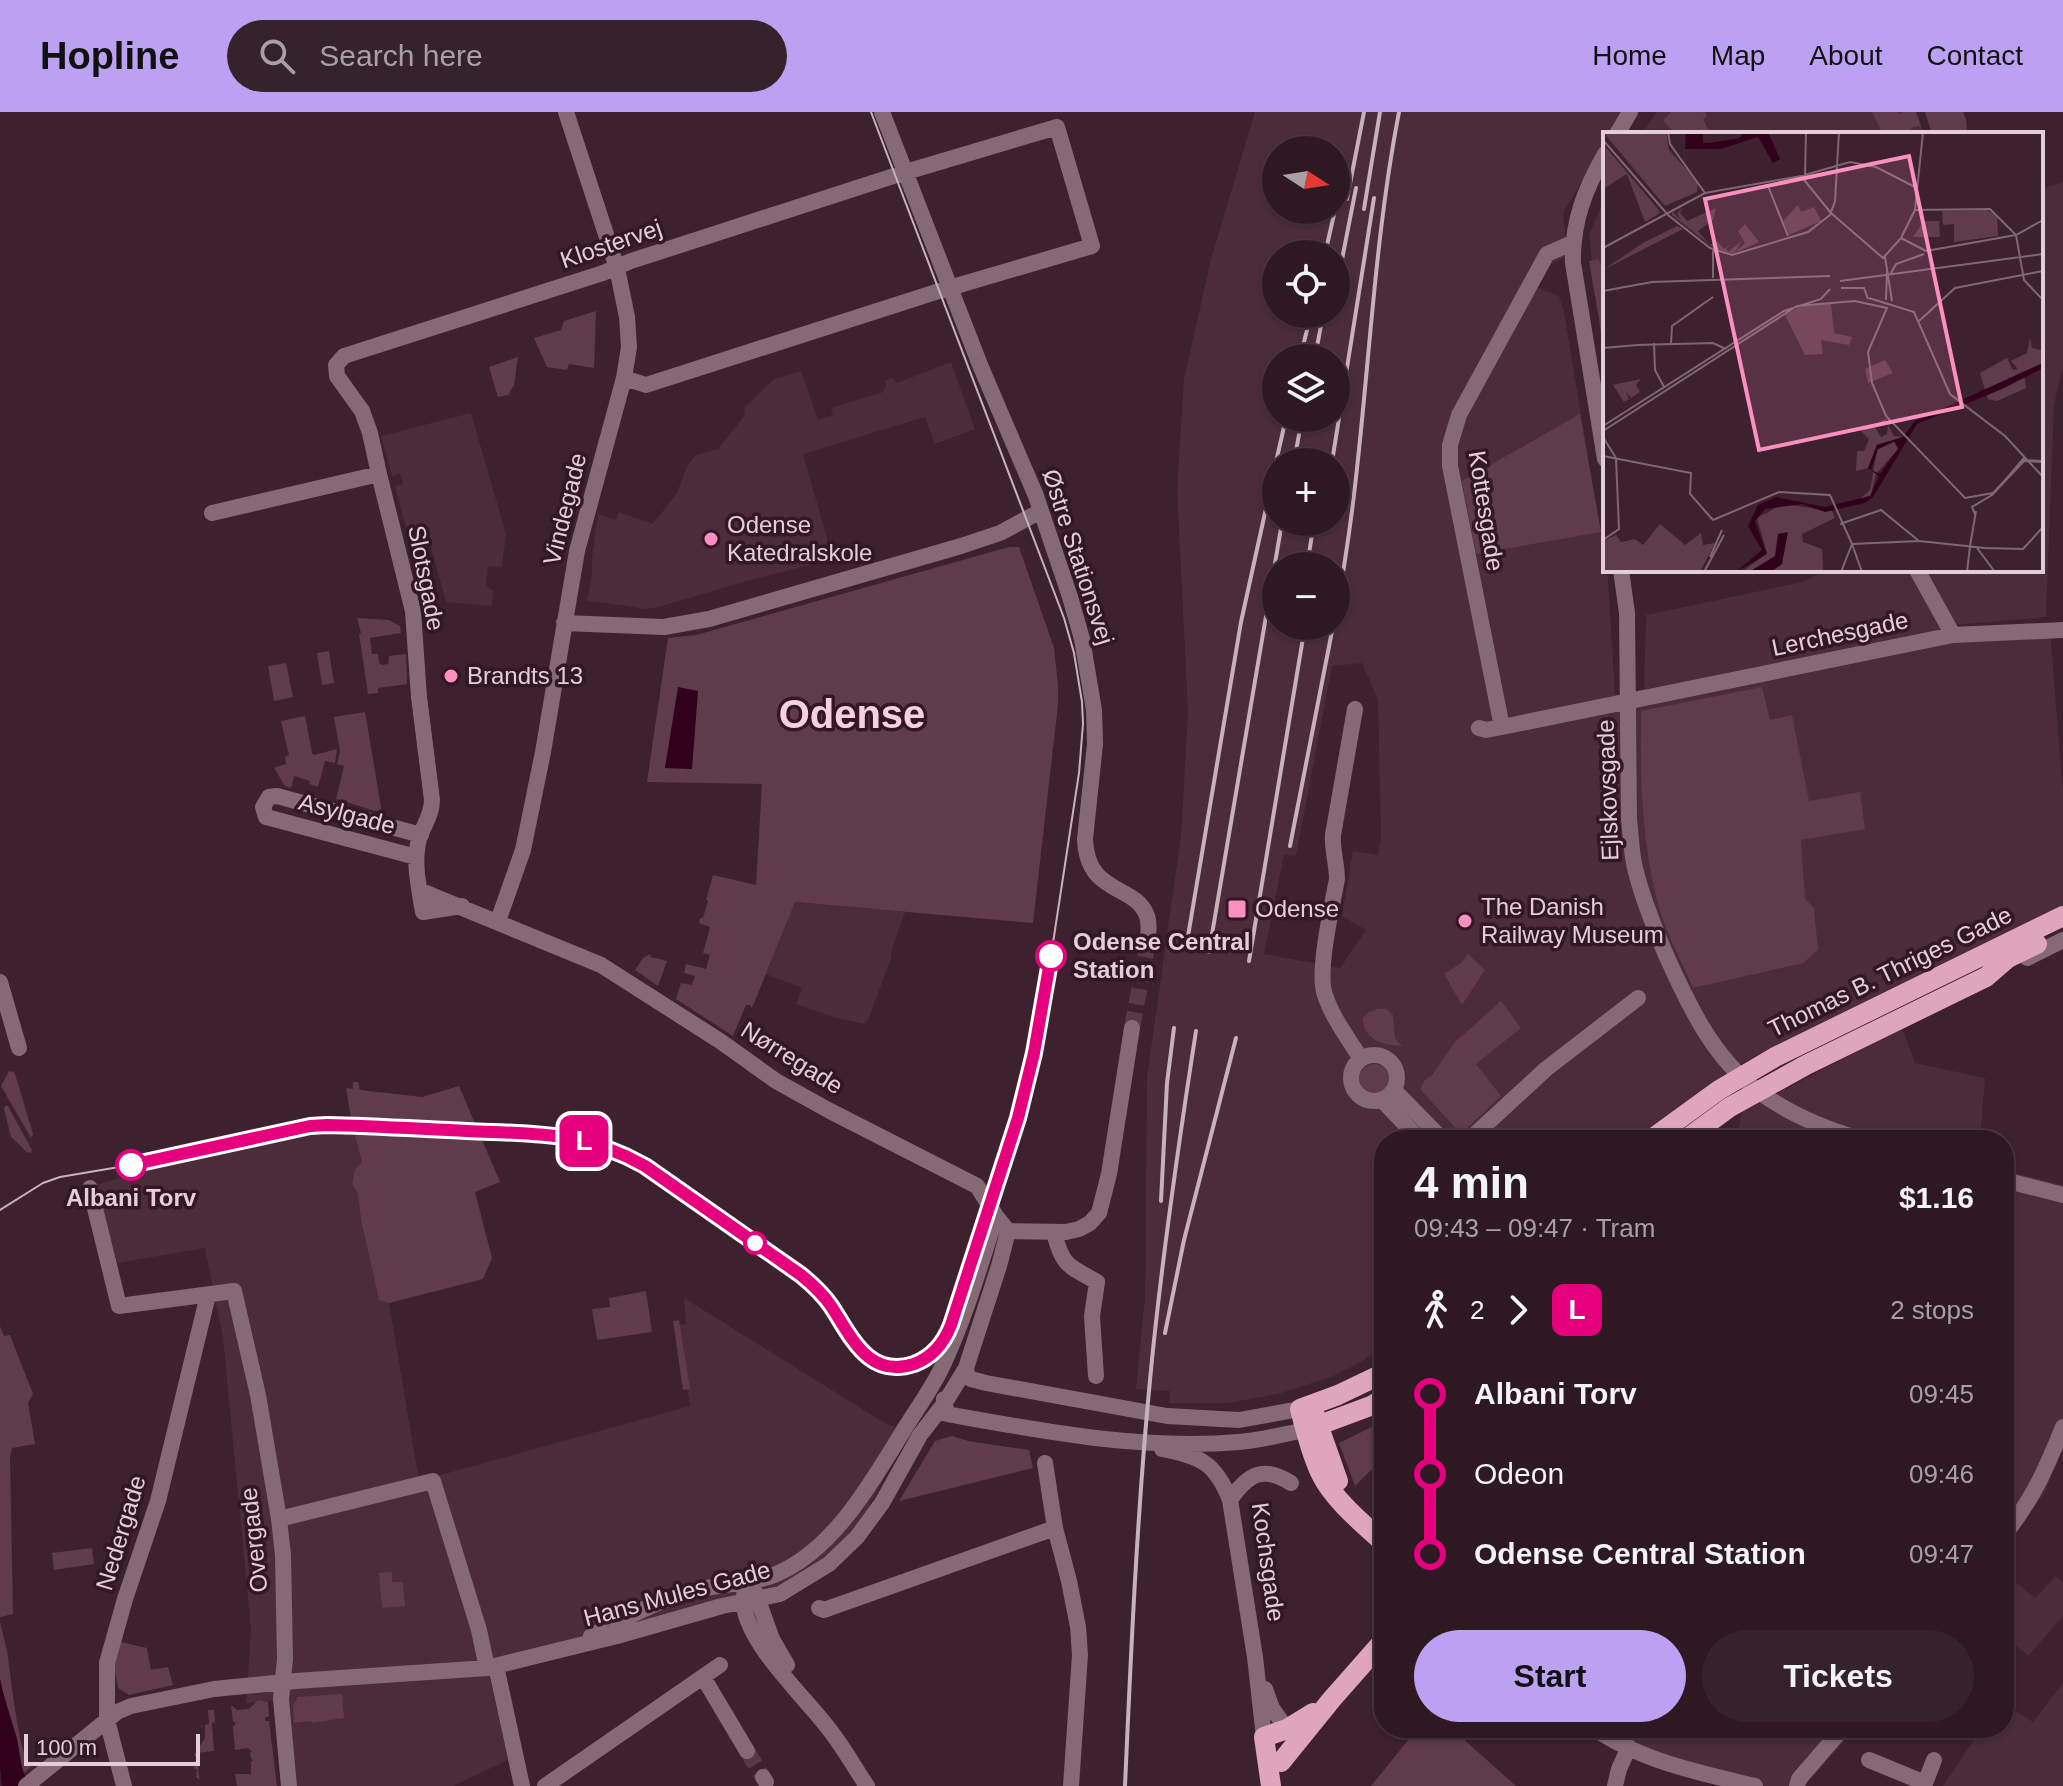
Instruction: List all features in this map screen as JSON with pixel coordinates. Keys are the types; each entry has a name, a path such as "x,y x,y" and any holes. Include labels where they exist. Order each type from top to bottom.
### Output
{"main road":[{"name":"Thomas B. Thriges Gade","path":"1663,1130 1740,1076 2063,916"},
{"path":"1986,977 2008,958 2063,931"},
{"name":"Thomas B. Thriges Gade","path":"1699,1130 1730,1107 1806,1065 1986,977"},
{"path":"1374,1378 1306,1407 1312,1428 1339,1483 1345,1506 1374,1534"},
{"path":"1312,1428 1374,1404"},
{"path":"1274,1761 1292,1736 1332,1699 1374,1651"},
{"path":"1264,1737 1292,1736"},
{"name":"Kochsgade","path":"1264,1737 1280,1786"},
{"name":"Kochsgade","path":"1271,1786 1274,1761"}],"street":[{"name":"Vindegade","path":"498,921 523,850 577,551 624,378 629,347 627,317 617,268 566,112"},
{"name":"Østre Stationsvej","path":"882,112 980,365 1041,511 1082,639 1092,695 1095,744 1086,854 1104,881 1145,911 1148,942"},
{"path":"1618,132 1630,112"},
{"path":"624,378 646,385 1092,246 1057,127 906,172"},
{"path":"1603,157 1579,211 1572,243 1603,447"},
{"name":"Klostervej","path":"336,365 344,356 906,172"},
{"name":"Kottesgade","path":"1502,727 1450,466 1450,445 1459,415 1547,254 1572,243"},
{"name":"Slotsgade","path":"336,365 337,376 362,411 370,433 413,611 419,697 432,800 416,857"},
{"path":"212,513 379,474"},
{"path":"564,623 664,627 709,619 961,546 1000,533 1041,511"},
{"name":"Ejlskovsgade","path":"1621,572 1627,613 1629,819 1635,867 1649,913 1686,998 1727,1063 1740,1076"},
{"path":"1918,572 1953,635"},
{"name":"Lerchesgade","path":"1629,702 1953,635 2063,630"},
{"path":"1479,728 1486,730 1629,702"},
{"path":"1355,709 1333,835 1337,879 1323,987 1331,1010 1361,1059"},
{"name":"Asylgade","path":"421,835 277,796 269,797 263,807 270,818 416,857 423,912 462,906 555,945"},
{"name":"Thomas B. Thriges Gade","path":"1986,977 2063,940"},
{"name":"Nørregade","path":"555,945 624,979 776,1081 977,1186 1008,1231"},
{"path":"0,982 19,1048"},
{"path":"1480,1130 1553,1063 1638,998"},
{"path":"947,1395 966,1368 1008,1231 1054,1233 1079,1229 1099,1213 1109,1174 1132,1028"},
{"path":"1381,1056 1392,1064 1397,1076 1388,1095 1374,1102 1364,1099 1353,1089 1352,1070 1361,1059 1381,1056"},
{"path":"1740,1076 1758,1091 1812,1123 1833,1130"},
{"path":"1388,1095 1413,1130"},
{"path":"1388,1095 1431,1130"},
{"path":"2014,1183 2063,1195"},
{"path":"90,1188 119,1306 208,1295"},
{"path":"867,1786 826,1724 762,1647 750,1627 751,1594 804,1570 849,1529 883,1464 942,1368 972,1291 996,1216"},
{"path":"1054,1233 1059,1254 1068,1265 1097,1282 1092,1316 1096,1376"},
{"name":"Overgade","path":"208,1295 234,1291 258,1395 279,1519 285,1585 282,1720 289,1786"},
{"path":"972,1291 972,1314 947,1375 947,1414 1044,1432 1166,1449 1201,1460 1222,1481 1230,1500"},
{"name":"Nedergade","path":"124,1786 107,1720 107,1663 158,1501 208,1295"},
{"path":"966,1368 971,1379 1167,1416 1239,1420 1306,1407"},
{"path":"923,1402 961,1387 1017,1397 1047,1395"},
{"name":"Hans Mules Gade","path":"572,1646 631,1615 695,1591 780,1594 829,1564 857,1537 882,1503 920,1435 947,1395"},
{"path":"1133,1443 1241,1442 1312,1428"},
{"path":"2014,1521 2044,1475 2062,1432"},
{"path":"1045,1463 1055,1528 1078,1627 1080,1655 1071,1786"},
{"name":"Kochsgade","path":"1264,1737 1255,1657 1230,1500 1251,1477 1276,1474 1291,1483"},
{"path":"279,1519 433,1481 492,1667 522,1786"},
{"path":"819,1608 824,1610 1055,1528"},
{"name":"Hans Mules Gade","path":"28,1784 117,1712 131,1706 214,1689 492,1667 617,1636 722,1606 751,1594"},
{"name":"Kochsgade","path":"1255,1657 1272,1708 1292,1736"},
{"path":"545,1786 720,1665"},
{"path":"703,1677 747,1751"},
{"path":"1612,1738 1661,1760 1755,1786"},
{"path":"1797,1786 1799,1779 1834,1738"},
{"path":"1615,1786 1629,1747"},
{"path":"1869,1760 1925,1785 1934,1760"}],"shaded area":[{"path":"1255,112 1623,112 1611,132 1603,132 1603,145 1563,213 1567,257 1549,265 1537,287 1559,296 1564,312 1603,550 1603,572 1607,572 1608,580 1615,695 1644,689 1646,615 1803,582 1822,572 2043,572 2043,188 2063,182 2063,366 2054,405 2046,617 1942,626 2043,627 2051,641 2063,795 2063,906 1746,1061 1645,1130 1374,1130 1374,1353 1331,1377 1278,1394 1228,1403 1169,1403 1170,1391 1136,1389 1145,1297 1147,1077 1181,836 1188,712 1177,488 1184,379 1211,259","holes":["1362,663 1378,700 1381,837 1378,855 1353,851 1342,916 1366,930 1340,968 1264,954 1284,855 1296,856 1332,666"]},
{"path":"1657,112 1916,112 1923,132 1642,132"},
{"path":"1671,112 1705,112 1707,116 1703,119 1710,132 1674,132 1663,121"},
{"path":"1872,112 1916,112 1921,126 1913,127 1909,132 1882,132"},
{"path":"1925,112 1963,112 1967,132 1931,132"},
{"path":"1603,203 1603,352 1589,235"},
{"path":"1598,259 1603,268 1603,342 1589,261"},
{"path":"596,311 594,368 569,364 567,370 547,367 534,338 561,330 564,321"},
{"path":"518,357 514,385 508,395 498,397 489,367"},
{"name":"Odense Katedralskole","path":"951,362 975,429 935,444 925,417 803,454 833,559 655,608 587,601 598,514 616,520 619,512 653,524 677,493 687,466 696,455 718,449 745,415 744,408 773,380 801,371 818,420 833,415 831,408 883,392 884,381 893,378 897,383"},
{"path":"471,413 506,534 502,567 488,566 486,586 493,590 492,606 446,602 430,544 410,542 395,486 403,484 400,474 392,476 381,436"},
{"path":"1580,414 1601,532 1476,554 1462,481"},
{"path":"1009,547 1019,547 1054,648 1058,685 1033,923 795,902 752,1008 746,1005 733,1036 676,999 681,983 692,985 695,976 684,973 686,964 706,969 710,955 703,953 710,927 699,923 708,901 713,875 756,885 762,784 647,782 668,638 696,635"},
{"path":"357,618 389,620 400,626 401,633 370,638 372,654 378,654 382,665 388,664 389,656 406,654 407,684 378,688 378,693 368,694"},
{"path":"329,651 334,683 322,685 317,653"},
{"path":"286,663 293,697 274,701 268,666"},
{"path":"678,687 698,691 692,769 665,768"},
{"path":"1762,687 1770,720 1792,715 1809,801 1860,792 1865,829 1801,840 1805,899 1814,908 1818,950 1803,963 1693,988 1664,923 1649,864 1642,788 1641,711"},
{"path":"365,712 382,813 336,799 344,766 337,764 340,751 334,717"},
{"path":"305,716 312,753 337,749 335,763 325,761 318,787 294,776 291,788 285,786 274,768 286,764 285,757 289,755 281,721"},
{"path":"794,902 905,912 891,959 865,1024 796,1004 802,988 766,974"},
{"path":"650,954 667,961 658,986 635,970"},
{"path":"1468,954 1485,970 1462,1005 1444,974 1461,963"},
{"path":"1501,1001 1521,1028 1476,1064 1501,1096 1465,1130 1457,1130 1420,1089 1455,1042"},
{"path":"1378,1009 1386,1009 1393,1015 1395,1038 1402,1046 1381,1043 1366,1032 1363,1018"},
{"path":"1902,1028 1915,1063 1985,1078 1981,1130 1738,1130 1742,1112"},
{"path":"1374,1064 1380,1065 1388,1073 1388,1085 1380,1093 1374,1094 1368,1093 1360,1085 1359,1079 1360,1073 1368,1065"},
{"path":"9,1071 14,1072 16,1077 33,1134 31,1138 1,1086"},
{"path":"353,1082 358,1082 360,1090 422,1097 459,1086 500,1182 475,1192 492,1258 483,1279 389,1303 379,1300 358,1194 352,1184 355,1169 362,1162 346,1088 353,1089"},
{"path":"5,1106 8,1106 31,1153 11,1137"},
{"path":"353,1129 362,1162 355,1169 352,1184 358,1194 379,1299 389,1303 419,1481 690,1406 677,1325 686,1324 684,1298 883,1422 908,1433 864,1516 835,1550 805,1573 769,1591 490,1678 508,1760 453,1786 297,1786 289,1700 246,1703 251,1630 223,1338 205,1248 117,1263 96,1185 201,1154 293,1134"},
{"path":"2014,1173 2063,1185 2063,1442 2045,1492 2014,1534"},
{"path":"646,1291 652,1332 597,1340 592,1309 610,1307 609,1298"},
{"path":"679,1320 690,1389 683,1390 673,1321"},
{"path":"0,1326 4,1336 10,1335 33,1394 28,1403 35,1444 12,1448 10,1457 13,1614 0,1617"},
{"path":"1374,1426 1374,1467 1355,1486 1339,1443"},
{"path":"952,1436 1029,1450 1033,1468 899,1501 935,1441"},
{"path":"92,1548 94,1564 54,1570 52,1553"},
{"path":"392,1572 392,1582 403,1582 405,1606 382,1608 379,1573"},
{"path":"2056,1576 2063,1583 2063,1616 2028,1656 2014,1644 2014,1581 2035,1598"},
{"path":"0,1621 22,1746 31,1767 23,1774 17,1738 0,1679"},
{"path":"121,1642 147,1648 151,1670 168,1667 173,1685 129,1695 118,1688 113,1660"},
{"path":"0,1679 22,1768 31,1786 2,1786"},
{"path":"2063,1683 2063,1786 1943,1786 1975,1738 2014,1738 2014,1710 2033,1722"},
{"path":"342,1694 344,1718 294,1723 293,1705 298,1697"},
{"path":"258,1700 268,1702 269,1716 265,1721 269,1721 277,1786 237,1786 235,1774 251,1775 253,1760 252,1751 248,1748 235,1750 233,1727 236,1723 231,1705 237,1710 249,1709"},
{"path":"208,1710 214,1710 214,1751 197,1753 198,1763 195,1765 198,1765 200,1777 196,1777 194,1755 205,1738 205,1725 209,1724"},
{"path":"1410,1738 1462,1738 1516,1786 1371,1786"},
{"path":"1612,1738 1846,1738 1805,1786 1744,1786 1622,1753"}],"tunnel":[{"path":"1132,1028 1148,942"},
{"path":"747,1751 763,1777"}],"tram line":[{"path":"0,1210 43,1183 60,1177 131,1165 310,1126 550,1135 587,1141 645,1166 814,1286 830,1303 859,1349 868,1357 890,1366 909,1365 932,1354 941,1345 951,1325 1018,1118 1034,1053 1079,773 1082,702 1074,653 1064,618 871,112"},
{"name":"L","path":"131,1165 310,1126 327,1125 550,1135 587,1141 645,1166 801,1275 830,1303 851,1340 868,1357 890,1366 909,1365 932,1354 947,1337 1018,1118 1034,1053 1051,956"}],"railway":[{"path":"1350,184 1364,112"},
{"path":"1364,209 1380,112"},
{"path":"1347,552 1380,237 1399,112"},
{"path":"1346,240 1356,188"},
{"path":"1334,448 1374,198"},
{"path":"1328,240 1332,224"},
{"path":"1304,344 1308,328"},
{"path":"1318,344 1320,328"},
{"path":"1279,448 1283,432"},
{"path":"1297,448 1299,432"},
{"path":"1186,948 1241,622 1262,527"},
{"path":"1209,952 1280,536"},
{"path":"1309,552 1312,536"},
{"path":"1249,961 1303,640"},
{"path":"1290,846 1330,640"},
{"path":"1161,1201 1167,1083 1174,1028"},
{"path":"1125,1786 1138,1532 1150,1380 1170,1205 1196,1031"},
{"path":"1165,1333 1184,1240 1236,1038"}],"place":[{"name":"Odense Katedralskole","path":"711,539"},
{"name":"Brandts 13","path":"451,676"},
{"name":"Odense","path":"1237,909"},
{"name":"The Danish Railway Museum","path":"1465,921"},
{"name":"Odense Central Station","path":"1051,956"},
{"name":"Albani Torv","path":"131,1165"}],"district":[{"name":"Odense","path":"852,714"}]}
